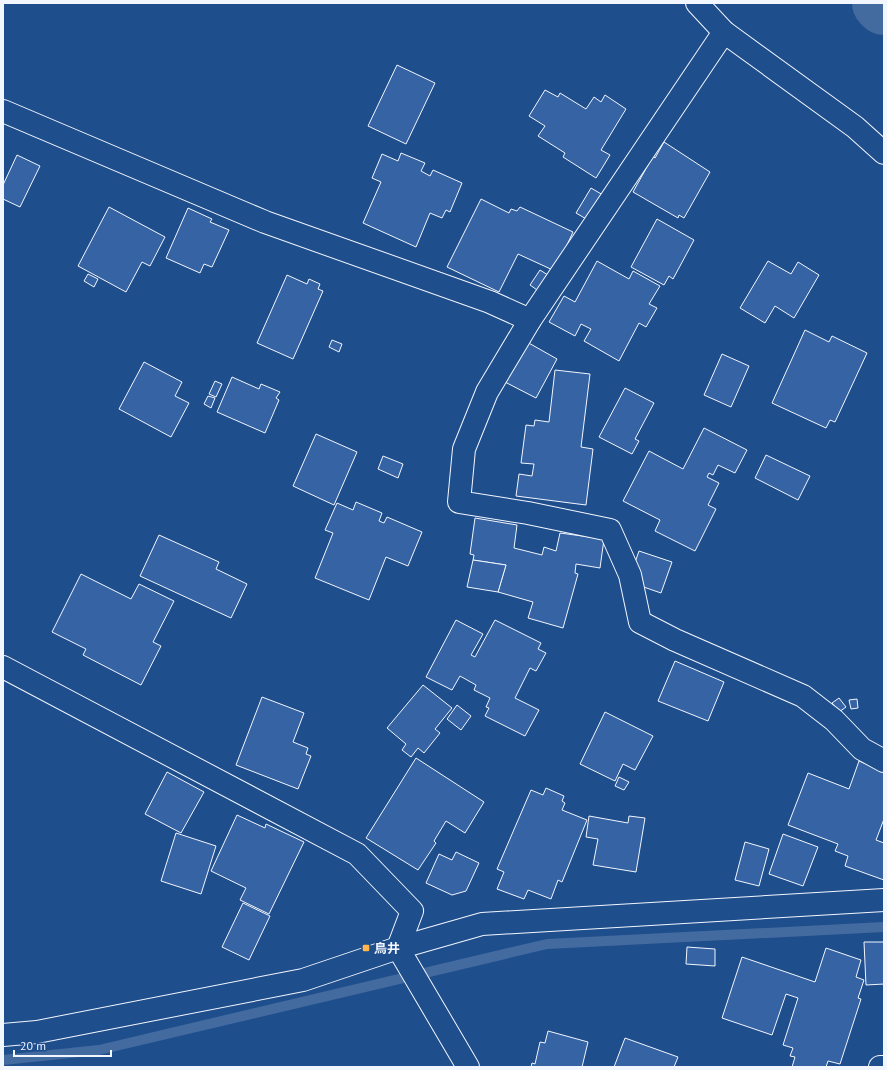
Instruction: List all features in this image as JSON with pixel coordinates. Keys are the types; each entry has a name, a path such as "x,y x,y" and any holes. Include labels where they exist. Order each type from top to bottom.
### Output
{"street":[{"path":"697,3 724,32 855,127 884,153"},
{"path":"724,32 530,320 487,392 464,449 459,502 528,512 610,530 630,575 640,622 675,640 803,696 834,720 862,750 884,761"},
{"path":"3,111 265,222 490,302 530,320"},
{"path":"3,667 357,854 412,911 398,948"},
{"path":"3,1035 37,1032 303,980 398,948 482,924 884,900"},
{"path":"398,948 468,1067"},
{"path":"880,1067 884,1066"}],"building":[{"path":"397,65 435,83 406,144 368,126"},
{"path":"545,90 558,97 560,93 586,109 594,97 601,102 605,95 626,109 601,150 610,155 596,178 563,157 565,153 538,136 545,126 529,116"},
{"path":"664,142 710,172 684,218 679,215 678,218 633,192 653,156 655,158"},
{"path":"401,153 425,163 421,171 430,176 433,170 462,183 450,212 446,210 442,218 430,213 416,247 363,223 381,182 372,178 382,154 398,161"},
{"path":"17,155 40,166 20,207 3,199 3,185"},
{"path":"591,188 603,195 588,220 576,213"},
{"path":"481,199 509,213 511,209 517,211 520,207 573,232 555,271 518,254 499,292 447,267"},
{"path":"109,207 165,237 150,266 142,262 126,292 78,266"},
{"path":"188,208 212,219 210,222 229,230 212,267 204,264 200,273 166,258"},
{"path":"657,219 694,240 673,279 669,276 664,285 631,267"},
{"path":"597,261 629,279 633,271 660,286 649,304 657,308 646,327 639,323 619,361 584,341 591,329 581,324 575,336 549,322 564,296 575,302"},
{"path":"768,261 791,274 798,262 819,275 794,318 775,306 765,323 740,308"},
{"path":"540,270 551,277 540,292 530,285"},
{"path":"88,274 98,279 94,287 84,281"},
{"path":"287,275 307,284 309,279 320,284 318,289 323,291 293,359 257,343"},
{"path":"805,330 829,342 832,336 867,353 835,422 830,420 826,428 772,403"},
{"path":"332,340 342,344 339,352 329,347"},
{"path":"527,342 557,359 536,398 505,382"},
{"path":"722,354 749,366 731,407 704,395"},
{"path":"144,362 182,382 175,396 189,403 171,437 119,409"},
{"path":"555,370 590,374 581,447 593,449 586,505 516,496 519,474 532,476 534,464 521,463 526,425 534,426 535,420 549,422"},
{"path":"232,377 259,389 261,384 280,392 276,398 279,400 265,433 217,412"},
{"path":"215,381 222,384 216,397 209,394"},
{"path":"625,388 654,403 635,439 639,441 632,454 599,437"},
{"path":"208,396 215,398 211,408 204,404"},
{"path":"704,428 747,450 735,473 718,465 713,475 709,473 707,477 719,483 708,505 716,509 695,551 655,531 660,520 623,501 649,451 683,469"},
{"path":"316,434 357,452 334,505 293,486"},
{"path":"766,455 810,476 798,500 755,478"},
{"path":"383,456 403,464 398,478 378,469"},
{"path":"356,502 382,513 379,521 384,523 387,517 422,532 408,566 386,557 369,600 315,578 333,533 325,530 337,503 353,510"},
{"path":"475,518 517,525 514,548 542,555 544,547 556,551 560,533 604,539 600,568 576,564 575,573 578,574 563,628 528,618 533,602 498,592 506,565 473,560 474,555 470,554"},
{"path":"159,535 219,562 216,569 247,584 231,618 140,576"},
{"path":"639,551 672,562 661,593 635,584 631,574"},
{"path":"473,560 506,565 498,592 467,587"},
{"path":"81,574 131,599 139,584 174,601 153,642 161,646 141,685 83,655 86,649 52,632"},
{"path":"456,620 483,634 471,655 475,657 495,620 541,643 538,649 546,653 536,671 530,668 515,698 539,710 525,736 485,716 489,708 486,707 490,698 474,690 476,685 460,676 452,690 426,677"},
{"path":"675,661 724,682 708,721 658,701"},
{"path":"423,685 452,708 435,729 440,733 424,753 418,748 411,757 402,750 406,744 387,728"},
{"path":"262,697 304,713 293,742 308,748 306,754 311,756 298,789 236,765"},
{"path":"839,698 846,707 839,712 832,703"},
{"path":"857,699 858,708 851,709 849,700"},
{"path":"457,705 471,716 461,730 447,719"},
{"path":"605,712 653,736 635,770 623,764 615,781 580,764"},
{"path":"416,758 484,802 465,833 446,821 434,841 436,843 418,870 366,838"},
{"path":"859,761 884,771 884,819 876,840 884,843 884,880 845,866 848,856 835,851 838,844 788,825 808,773 849,789"},
{"path":"167,772 204,792 181,833 145,814"},
{"path":"619,777 629,782 624,790 615,786"},
{"path":"546,788 564,796 562,801 565,803 562,810 587,820 562,882 558,880 551,899 528,890 524,899 497,889 504,872 497,869 531,790 543,795"},
{"path":"237,815 265,828 266,824 304,842 269,914 240,900 246,888 211,871"},
{"path":"589,816 628,823 629,816 645,818 636,872 593,865 598,839 586,837"},
{"path":"176,833 216,846 201,894 161,881"},
{"path":"783,834 818,847 803,886 769,874"},
{"path":"745,842 769,849 759,886 735,880"},
{"path":"456,852 479,863 466,891 452,895 426,883 439,854 452,860"},
{"path":"243,903 270,916 249,960 222,947"},
{"path":"864,942 884,942 884,984 866,985"},
{"path":"687,947 715,949 715,966 686,964"},
{"path":"826,948 861,960 856,977 864,980 858,998 861,999 840,1064 828,1061 826,1067 792,1067 795,1057 790,1056 793,1048 783,1045 798,998 786,994 772,1035 722,1018 742,957 815,982"},
{"path":"548,1031 588,1042 582,1067 531,1067 532,1063 535,1064 540,1042 545,1043"},
{"path":"625,1038 678,1057 674,1067 614,1067"}],"waterway":[{"path":"881,3 884,6"},
{"path":"3,1060 99,1050 547,944 884,927"}],"place":[{"name":"鳥井","path":"366,948"}]}
